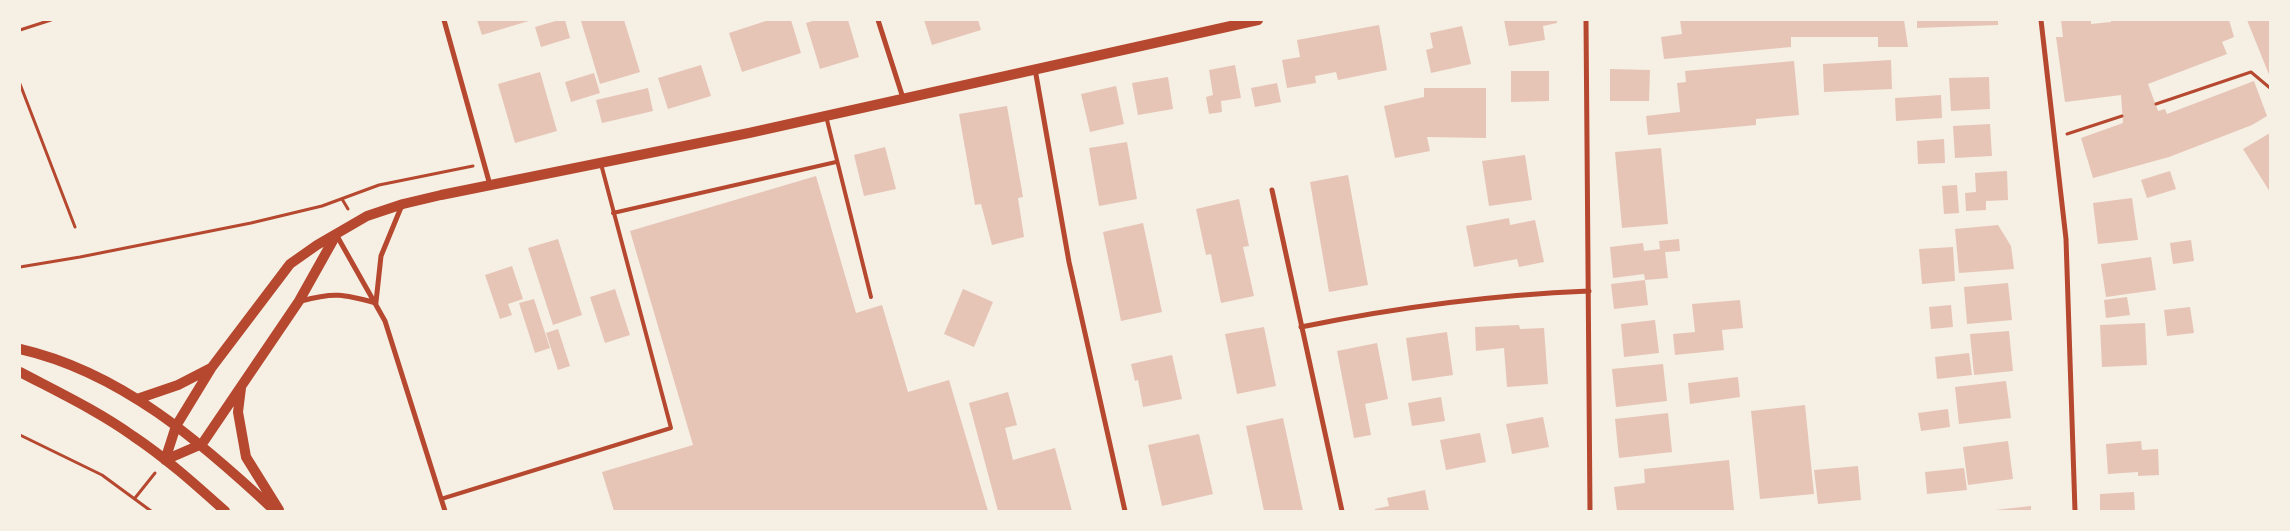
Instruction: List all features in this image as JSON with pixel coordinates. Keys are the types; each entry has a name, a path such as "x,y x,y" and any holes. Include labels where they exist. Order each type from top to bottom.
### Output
{"main road":[{"path":"165,460 176,426 212,367 290,264 316,246 367,216 403,204 826,116 1256,20"},
{"path":"165,460 202,444 299,302 336,235"},
{"path":"20,348 67,362 137,399 202,444 275,511"},
{"path":"137,399 178,385 212,367"},
{"path":"20,372 103,417 165,460 225,511"},
{"path":"241,386 238,412 246,457 280,511"}],"street":[{"path":"444,20 490,185"},
{"path":"878,20 903,98"},
{"path":"1586,20 1590,511"},
{"path":"2041,20 2066,239 2075,511"},
{"path":"1034,69 1068,262 1125,511"},
{"path":"1272,190 1342,511"},
{"path":"376,303 381,256 403,204"},
{"path":"336,235 376,303 394,348 444,511"},
{"path":"1301,327 1422,304 1513,295 1589,291"},
{"path":"299,302 321,296 344,294 376,303"}],"lane":[{"path":"826,116 871,297"},
{"path":"613,213 836,162"},
{"path":"441,499 671,428 601,164"}],"path":[{"path":"20,30 52,20"},
{"path":"2156,104 2251,72 2270,88"},
{"path":"20,84 75,227"},
{"path":"2054,138 2122,116"},
{"path":"20,267 251,223 322,206 379,184 484,164"},
{"path":"20,435 102,475 151,511"},
{"path":"135,498 165,460"}],"building":[{"path":"477,20 532,20 482,35"},
{"path":"565,20 570,38 541,47 535,27"},
{"path":"624,20 640,72 600,84 581,21"},
{"path":"769,20 791,20 801,53 742,72 729,33"},
{"path":"816,20 848,20 859,57 820,69 806,23"},
{"path":"924,20 978,20 981,30 932,45"},
{"path":"1504,20 1557,20 1557,23 1543,26 1545,40 1509,46"},
{"path":"1680,20 1904,20 1908,47 1878,47 1878,37 1791,37 1791,47 1664,59 1661,37 1682,34"},
{"path":"1917,20 1998,20 1998,25 1917,28"},
{"path":"2061,20 2091,20 2091,24 2111,22 2111,20 2229,20 2234,37 2222,42 2227,54 2148,84 2158,111 2165,109 2167,114 2254,81 2267,116 2252,125 2169,157 2093,178 2081,138 2123,123 2121,95 2065,102 2056,37 2063,37"},
{"path":"2247,20 2270,20 2270,77"},
{"path":"1379,25 1387,70 1338,80 1336,72 1315,76 1316,83 1287,88 1282,60 1300,57 1297,40"},
{"path":"1462,26 1471,64 1431,73 1426,50 1433,48 1430,33"},
{"path":"1891,60 1892,89 1824,92 1823,64"},
{"path":"1794,61 1799,115 1756,119 1756,125 1648,135 1646,116 1680,112 1677,83 1686,82 1685,71"},
{"path":"701,65 711,96 668,109 658,78"},
{"path":"1235,65 1241,98 1221,101 1222,112 1209,114 1206,97 1213,95 1209,70"},
{"path":"1610,69 1650,70 1649,101 1610,101"},
{"path":"1511,71 1549,71 1549,101 1511,102"},
{"path":"540,72 557,131 515,143 498,84"},
{"path":"594,73 600,93 571,102 565,82"},
{"path":"1168,77 1173,109 1138,115 1132,83"},
{"path":"1989,77 1990,109 1951,111 1949,78"},
{"path":"1277,83 1281,102 1255,107 1251,88"},
{"path":"1116,86 1124,124 1090,132 1081,94"},
{"path":"648,88 653,111 602,123 596,100"},
{"path":"1424,88 1486,88 1486,138 1427,137 1430,151 1395,158 1384,106 1424,97"},
{"path":"1941,95 1942,118 1896,121 1895,98"},
{"path":"1007,106 1023,197 1018,198 1024,237 992,245 981,204 975,205 959,114"},
{"path":"1990,124 1992,156 1955,158 1953,126"},
{"path":"2270,133 2270,192 2243,149"},
{"path":"1944,139 1945,163 1918,164 1917,141"},
{"path":"1127,142 1137,199 1099,206 1089,148"},
{"path":"885,147 896,189 864,196 854,155"},
{"path":"1661,148 1668,224 1622,228 1615,152"},
{"path":"1525,155 1532,200 1489,206 1482,161"},
{"path":"2007,171 2008,200 1986,201 1986,210 1966,211 1965,193 1976,192 1975,173"},
{"path":"2170,171 2176,189 2147,198 2141,180"},
{"path":"1348,175 1368,285 1329,292 1310,182"},
{"path":"816,176 856,313 882,305 908,392 949,380 988,511 614,511 602,472 693,445 630,231"},
{"path":"1957,185 1959,213 1944,214 1942,186"},
{"path":"2132,198 2138,240 2098,244 2093,203"},
{"path":"1239,199 1249,246 1243,247 1254,296 1221,303 1211,254 1206,255 1196,209"},
{"path":"1509,218 1510,225 1535,220 1544,262 1519,267 1517,259 1474,267 1466,226"},
{"path":"1143,223 1162,312 1121,321 1103,232"},
{"path":"1998,225 2011,246 2014,269 1959,273 1955,229"},
{"path":"558,239 582,315 553,325 528,248"},
{"path":"1679,239 1680,251 1665,252 1668,278 1645,280 1644,274 1613,278 1610,247 1643,243 1644,251 1660,249 1659,241"},
{"path":"2191,240 2194,261 2173,264 2170,243"},
{"path":"1953,247 1955,281 1922,284 1919,249"},
{"path":"2151,257 2156,290 2106,297 2101,264"},
{"path":"512,266 523,299 508,304 512,315 500,319 485,275"},
{"path":"1645,280 1648,305 1614,309 1611,284"},
{"path":"2008,283 2012,320 1967,324 1964,287"},
{"path":"615,289 630,335 605,343 590,297"},
{"path":"963,289 993,302 974,347 944,334"},
{"path":"2127,297 2130,315 2106,318 2104,300"},
{"path":"534,299 550,348 535,353 519,303"},
{"path":"1740,300 1743,328 1722,330 1724,350 1675,355 1673,334 1695,332 1692,304"},
{"path":"1951,305 1953,327 1931,329 1929,307"},
{"path":"2190,307 2194,333 2167,336 2164,310"},
{"path":"1655,320 1659,353 1624,357 1621,324"},
{"path":"2145,323 2147,365 2102,367 2100,325"},
{"path":"1519,325 1520,329 1544,328 1548,384 1507,387 1504,348 1476,351 1475,327"},
{"path":"1264,327 1276,386 1237,394 1225,334"},
{"path":"558,329 570,366 558,370 546,333"},
{"path":"2009,331 2013,371 1974,375 1970,334"},
{"path":"1447,332 1453,375 1412,381 1406,338"},
{"path":"1377,343 1388,399 1365,404 1371,435 1354,438 1337,351"},
{"path":"1969,353 1972,375 1937,379 1935,357"},
{"path":"1172,355 1182,399 1143,407 1138,380 1135,381 1131,364"},
{"path":"1663,364 1667,401 1616,407 1612,369"},
{"path":"1738,377 1740,397 1690,404 1688,383"},
{"path":"2006,381 2011,418 1959,424 1955,387"},
{"path":"1008,392 1017,425 1005,428 1013,460 1055,448 1072,511 998,511 969,403"},
{"path":"1441,397 1445,421 1412,426 1408,403"},
{"path":"1805,405 1814,494 1760,499 1751,411"},
{"path":"1948,409 1950,427 1921,431 1918,413"},
{"path":"1668,413 1672,452 1619,458 1615,419"},
{"path":"1543,417 1549,447 1512,454 1506,424"},
{"path":"1283,418 1303,511 1264,511 1246,426"},
{"path":"1480,433 1486,462 1446,470 1440,440"},
{"path":"1199,434 1213,494 1162,506 1148,445"},
{"path":"2008,441 2013,479 1968,485 1963,447"},
{"path":"2141,441 2142,450 2158,449 2159,475 2138,476 2138,472 2108,474 2106,444"},
{"path":"1729,460 1734,510 1617,511 1614,487 1645,483 1644,469"},
{"path":"1858,466 1861,500 1818,504 1814,470"},
{"path":"1964,468 1967,490 1927,494 1925,472"},
{"path":"1425,490 1429,511 1375,511 1375,509 1389,506 1387,498"},
{"path":"2134,492 2135,511 2100,511 2100,494"},
{"path":"2031,506 2031,511 1995,511 1995,510"}]}
